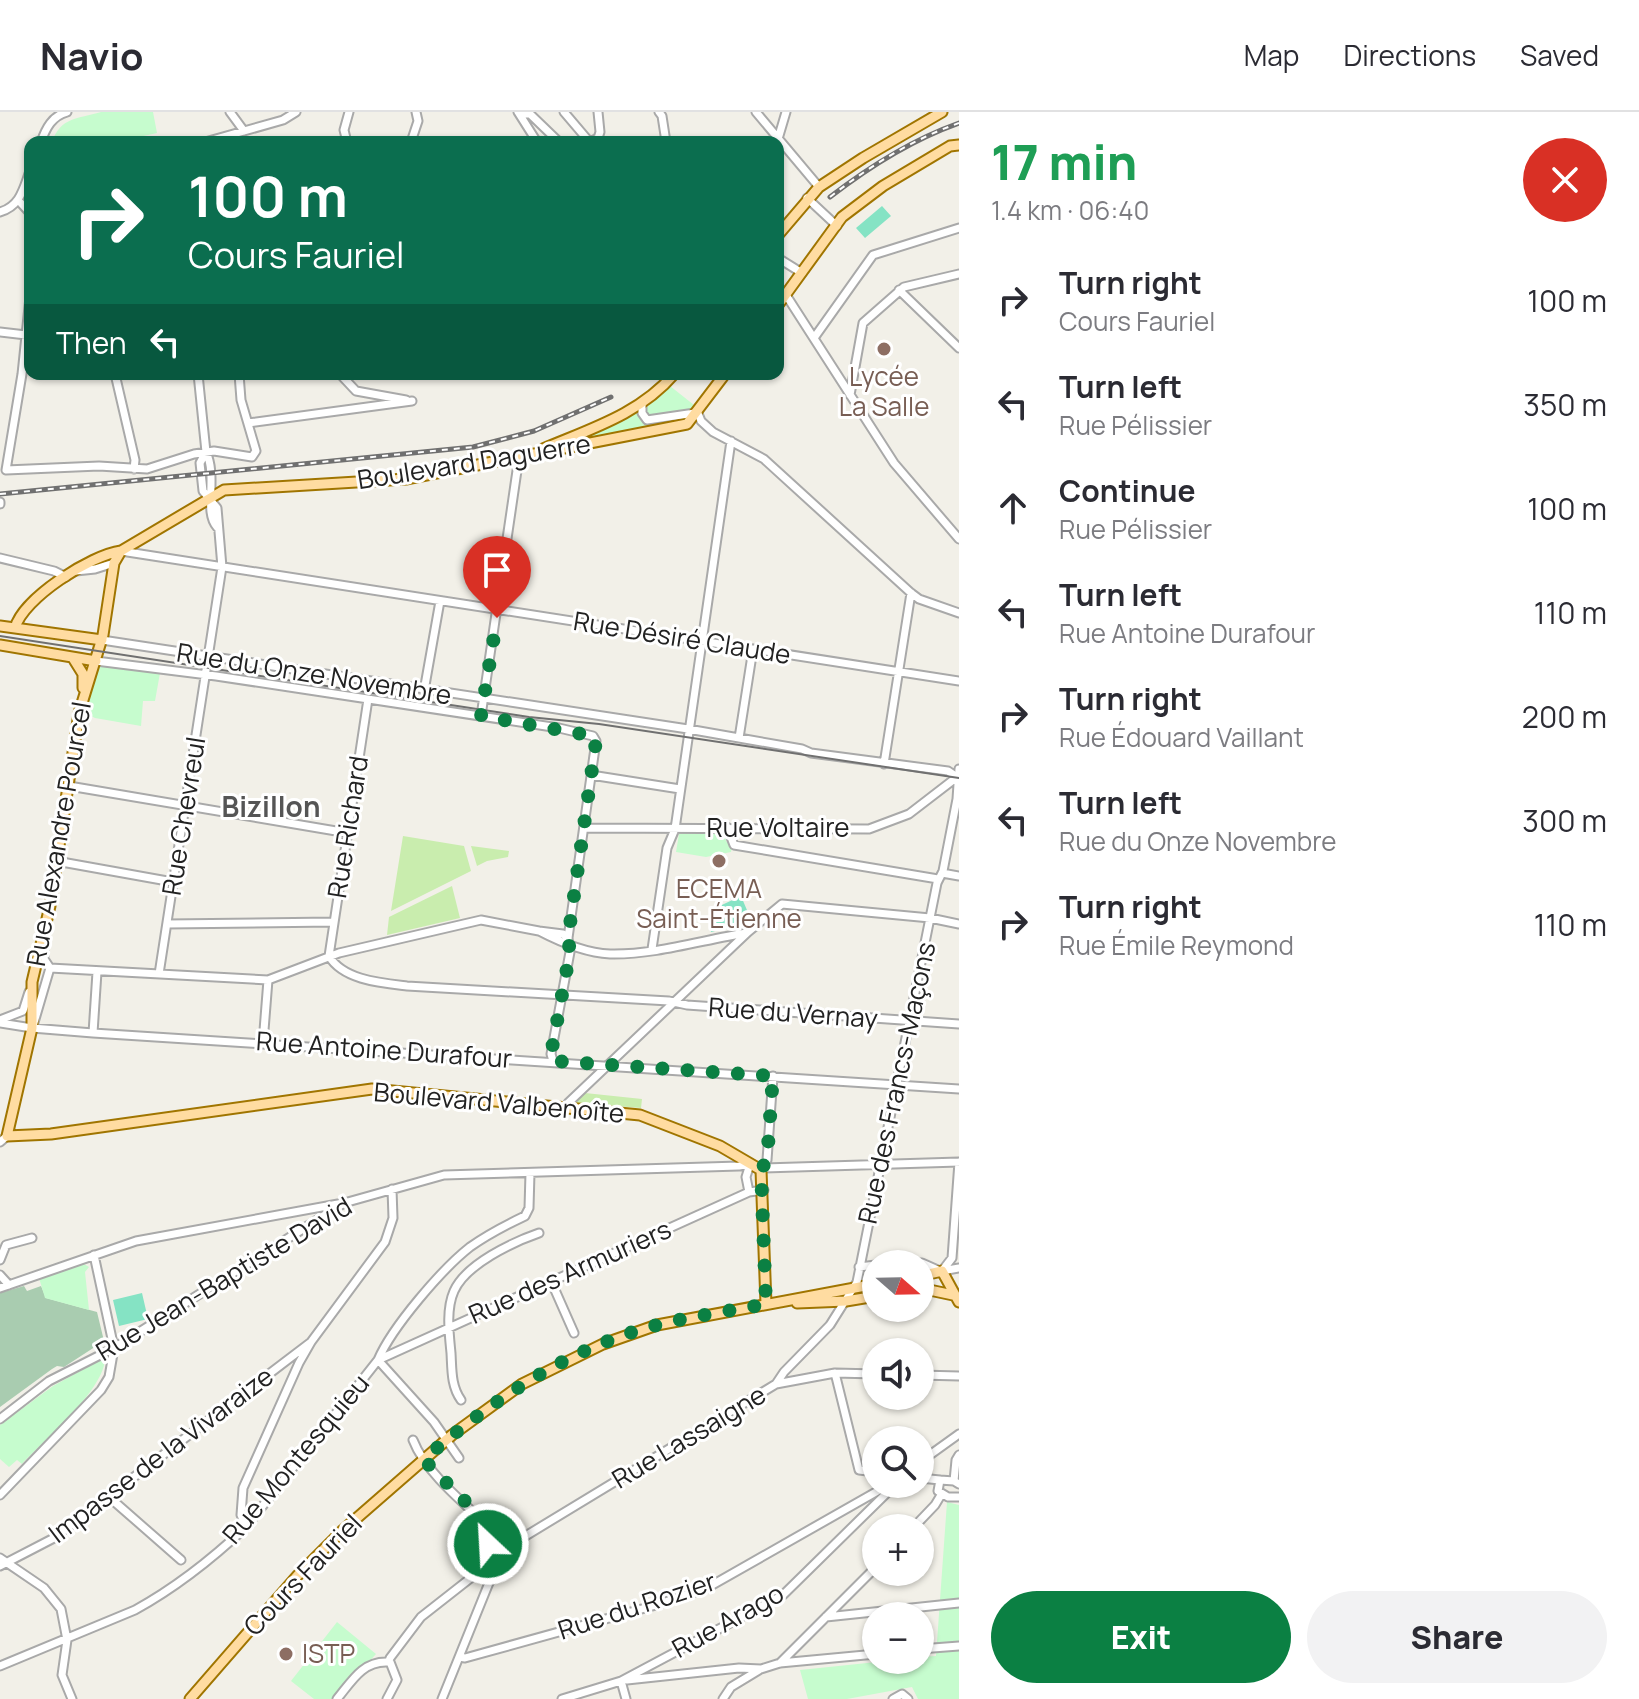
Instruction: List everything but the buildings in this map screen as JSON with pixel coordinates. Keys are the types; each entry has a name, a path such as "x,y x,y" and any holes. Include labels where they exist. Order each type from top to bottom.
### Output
{"main road":[{"path":"784,227 819,187 937,113"},
{"path":"784,298 842,217 883,186 950,146 959,145"},
{"path":"522,457 631,411 658,393 669,380"},
{"path":"687,424 720,380"},
{"name":"Boulevard Daguerre","path":"15,628 31,602 66,577 108,554 121,551 224,490 406,479 687,424"},
{"path":"556,443 572,448"},
{"name":"Boulevard Daguerre","path":"114,563 121,551"},
{"name":"Rue Alexandre Pourcel","path":"2,1138 32,1028 32,982 44,933 82,699 102,640 114,563"},
{"path":"0,626 102,640"},
{"path":"0,645 96,661"},
{"path":"72,657 83,674 82,699"},
{"name":"Boulevard Valbenoîte","path":"2,1138 51,1134 372,1089 640,1115 720,1146 762,1169"},
{"path":"762,1169 766,1304"},
{"path":"934,1273 942,1271 956,1298"},
{"name":"Cours Fauriel","path":"190,1699 316,1555 446,1440 522,1384 603,1344 657,1325 862,1287"},
{"path":"934,1292 956,1298"},
{"name":"Cours Fauriel","path":"766,1304 862,1298"}],"street":[{"path":"43,136 47,126 67,112"},
{"path":"230,112 244,131"},
{"path":"226,136 283,120 296,112"},
{"path":"346,136 349,112"},
{"path":"413,136 418,121 416,112"},
{"path":"519,112 533,136"},
{"path":"519,112 530,114 553,136"},
{"path":"564,112 584,136"},
{"path":"598,112 599,136"},
{"path":"665,136 660,114 673,112"},
{"path":"756,112 776,136"},
{"path":"779,136 786,112"},
{"path":"784,146 819,187"},
{"path":"0,212 12,208 19,201 24,187"},
{"path":"807,198 837,226"},
{"path":"19,201 24,206"},
{"path":"814,338 873,255 959,228"},
{"path":"784,262 802,273"},
{"path":"850,395 863,323 899,290 959,274"},
{"path":"899,290 959,348"},
{"path":"786,295 894,463 959,539"},
{"path":"0,332 24,335"},
{"path":"24,348 6,470 99,466 147,469 214,451 252,457 256,451 241,400 239,380"},
{"path":"116,380 135,460 134,469"},
{"path":"199,380 206,452"},
{"path":"248,423 412,401 356,391 346,380"},
{"path":"642,404 642,413 647,420 696,412 713,432"},
{"path":"687,424 713,432 764,459 911,593 919,599 959,613"},
{"path":"652,949 667,848 675,829 731,441"},
{"name":"Rue Chevreul","path":"159,974 222,567 217,508 203,491 200,463 206,452"},
{"path":"481,716 522,457"},
{"name":"Rue Désiré Claude","path":"121,551 959,681"},
{"path":"0,558 54,571 66,577"},
{"name":"Boulevard Daguerre","path":"76,571 114,563"},
{"path":"884,764 911,593"},
{"path":"424,691 440,601"},
{"name":"Rue du Onze Novembre","path":"102,640 688,729 811,753 948,771 958,778"},
{"path":"739,738 753,649"},
{"name":"Rue du Onze Novembre","path":"96,661 205,674 593,736 596,741 591,775"},
{"name":"Rue Richard","path":"329,956 368,699"},
{"path":"553,1061 551,1054 591,775 680,789"},
{"name":"Rue Voltaire","path":"584,828 869,829 909,814 958,778"},
{"name":"Rue des Francs-Maçons","path":"854,1288 958,778"},
{"path":"69,786 348,833"},
{"path":"727,827 734,845 940,876 959,876"},
{"path":"56,861 173,882"},
{"path":"568,1109 568,1103 748,932 787,903 930,918 959,924"},
{"path":"44,933 44,959 50,968 268,980 329,956 481,920 539,931 608,954 748,932"},
{"path":"167,924 333,922"},
{"name":"Rue du Vernay","path":"329,956 340,970 387,984 959,1024"},
{"name":"Rue Alexandre Pourcel","path":"32,1028 50,968"},
{"path":"93,1033 97,972"},
{"path":"263,1043 268,980"},
{"name":"Rue Alexandre Pourcel","path":"0,1021 23,1011 32,982"},
{"name":"Rue Antoine Durafour","path":"0,1021 32,1028 93,1033 959,1089"},
{"path":"762,1169 767,1160 773,1076"},
{"path":"762,1169 959,1162 952,1258 942,1271"},
{"path":"749,1192 746,1177 750,1164"},
{"name":"Rue Jean-Baptiste David","path":"0,1419 49,1381 114,1348 344,1203 444,1175 750,1164"},
{"name":"Rue Montesquieu","path":"0,1666 67,1640 154,1599 227,1545 246,1527 433,1285 468,1249 525,1216 529,1208 530,1173"},
{"path":"246,1527 241,1515 243,1488 311,1342 385,1242 393,1218 392,1189"},
{"name":"Rue des Armuriers","path":"378,1360 749,1192 764,1190"},
{"path":"0,1288 136,1241 344,1203"},
{"path":"461,1400 453,1382 449,1327 453,1292 463,1279 506,1247 539,1233"},
{"path":"0,1260 6,1245 32,1238"},
{"path":"0,1495 101,1390 109,1377 114,1348 94,1255"},
{"path":"934,1268 942,1271 959,1268"},
{"path":"0,1275 9,1285"},
{"path":"551,1281 574,1333"},
{"path":"846,1301 854,1288"},
{"name":"Rue Lassaigne","path":"509,1546 776,1384 830,1325 846,1301"},
{"name":"Impasse de la Vivaraize","path":"3,1562 54,1538 311,1342"},
{"path":"378,1360 434,1422 459,1458"},
{"path":"776,1384 835,1373 862,1374"},
{"path":"835,1373 859,1470 862,1470"},
{"path":"934,1375 959,1376"},
{"path":"934,1452 959,1434"},
{"path":"413,1440 438,1475 509,1546 495,1568 442,1699"},
{"path":"934,1479 957,1482 956,1460 959,1455"},
{"path":"940,1480 938,1491 941,1495"},
{"path":"941,1495 959,1497"},
{"path":"926,1514 941,1495"},
{"path":"109,1497 181,1560"},
{"name":"Rue du Rozier","path":"459,1657 465,1658 707,1588 868,1498"},
{"name":"Rue Arago","path":"621,1681 783,1595 879,1498"},
{"path":"472,1575 488,1544 487,1530 477,1515"},
{"path":"3,1562 44,1588 57,1601 65,1618 67,1640 62,1675 72,1699"},
{"path":"389,1661 421,1617 472,1575 486,1566 495,1568"},
{"path":"472,1575 489,1584"},
{"path":"780,1663 862,1581"},
{"path":"826,1617 959,1603"},
{"path":"934,1648 959,1646"},
{"path":"723,1699 731,1687 761,1669 780,1663 862,1655"},
{"path":"337,1699 372,1662 389,1661"},
{"path":"387,1699 397,1680 389,1661"},
{"path":"562,1699 621,1681 739,1668 761,1669"},
{"path":"621,1681 626,1699"},
{"path":"893,1699 902,1694 908,1699"}],"green space":[{"path":"101,112 153,112 157,133 143,136 55,136 65,123"},
{"path":"882,206 891,216 865,238 856,228"},
{"path":"670,386 694,405 684,420 576,440 647,407"},
{"path":"99,664 160,673 155,701 143,701 141,726 95,718 85,713"},
{"path":"724,832 726,841 732,847 731,852 706,857 676,852 679,834"},
{"path":"403,836 464,846 471,871 391,911"},
{"path":"471,846 509,851 508,857 477,866"},
{"path":"452,886 460,918 387,935 389,917"},
{"path":"741,896 752,922 711,932 709,911"},
{"path":"585,1093 642,1099 641,1108 575,1103"},
{"path":"84,1264 89,1267 85,1272 89,1310 45,1298 39,1278"},
{"path":"24,1286 27,1291 41,1286 46,1298 97,1312 104,1341 64,1367 52,1369 0,1407 0,1293"},
{"path":"142,1293 148,1319 119,1326 113,1300"},
{"path":"102,1359 105,1361 101,1374 83,1402 22,1464 17,1460 9,1467 0,1459 0,1425 53,1386"},
{"path":"947,1502 959,1505 959,1699 918,1699 912,1687 847,1699 808,1699 800,1670 862,1664 862,1674 934,1674"},
{"path":"337,1622 376,1654 335,1699 314,1699 291,1681"}],"tram line":[{"path":"0,636 529,717 599,724 959,778"}],"railway":[{"path":"830,197 892,155 924,137 959,123"},
{"path":"0,494 473,447 534,431 611,397"}],"place":[{"name":"Lycée La Salle","path":"884,349"},
{"name":"ECEMA Saint-Étienne","path":"719,861"},
{"name":"ISTP","path":"286,1654"}],"district":[{"name":"Bizillon","path":"271,807"}],"route":[{"path":"488,1544 487,1530 477,1515 424,1459 494,1402 576,1355 657,1325 766,1304 761,1170 767,1160 773,1076 553,1061 551,1054 570,952 568,938 596,741 593,736 559,728 481,716 497,618"}]}
